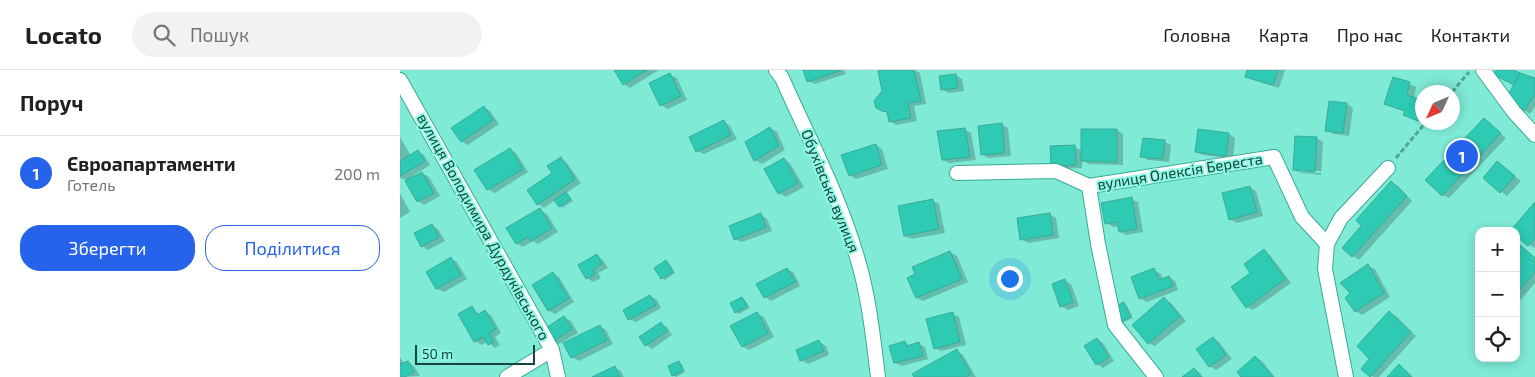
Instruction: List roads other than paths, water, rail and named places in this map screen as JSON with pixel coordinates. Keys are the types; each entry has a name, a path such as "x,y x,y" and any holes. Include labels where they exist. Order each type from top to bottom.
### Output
{"street":[{"path":"1483,70 1514,112 1535,135"},
{"name":"Обухівська вулиця","path":"779,73 843,214 858,258 869,304 878,377"},
{"name":"вулиця Володимира Дурдуківського","path":"400,80 552,350 558,377"},
{"name":"вулиця Олексія Береста","path":"957,173 1056,171 1089,186 1274,157 1302,217 1327,244"},
{"path":"1346,377 1325,269 1327,244 1341,218 1388,168"},
{"path":"1089,186 1098,244 1115,325 1156,377"},
{"path":"507,377 552,350"}],"place":[{"name":"Євроапартаменти","path":"1462,156"}]}
